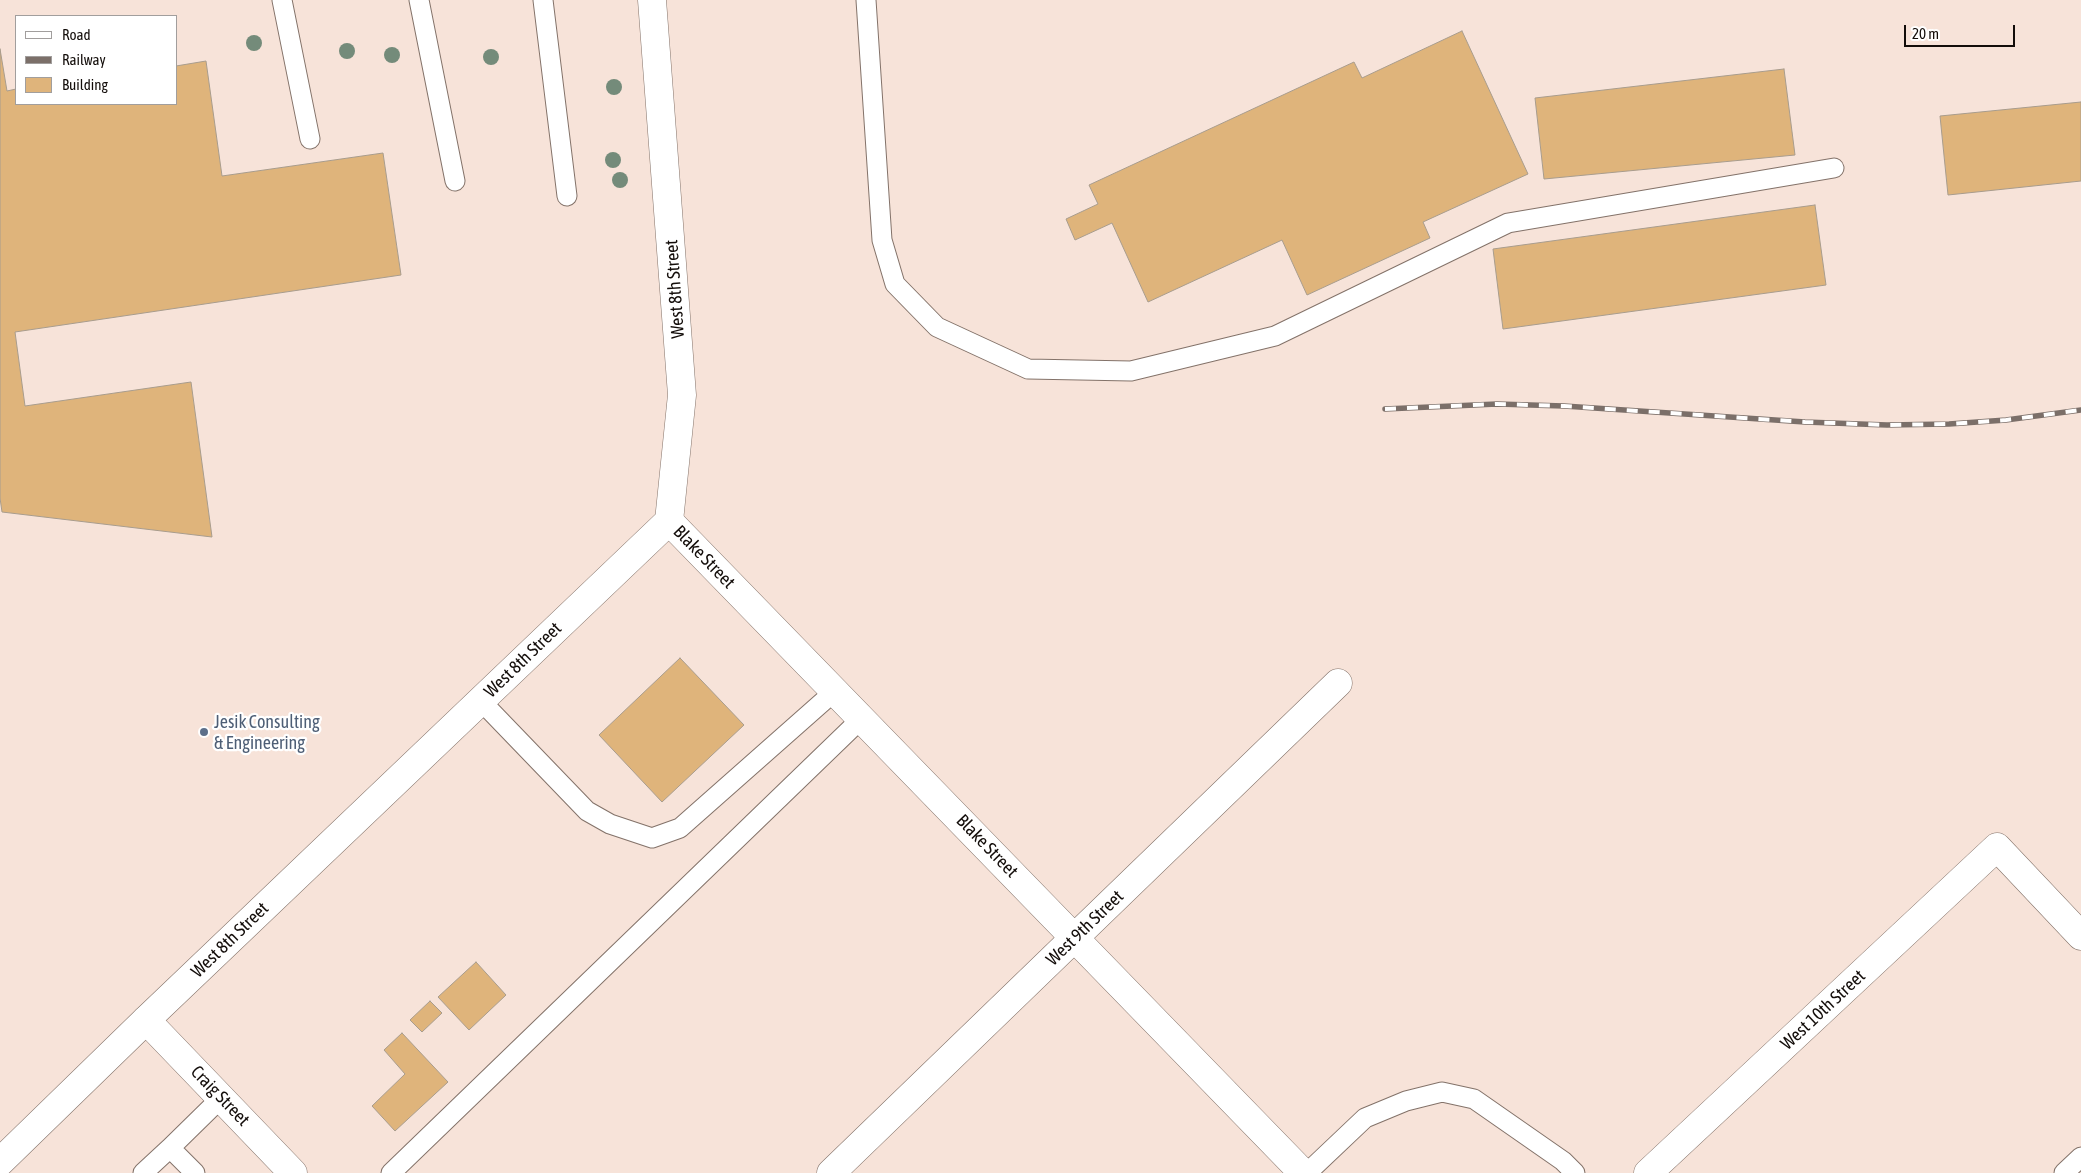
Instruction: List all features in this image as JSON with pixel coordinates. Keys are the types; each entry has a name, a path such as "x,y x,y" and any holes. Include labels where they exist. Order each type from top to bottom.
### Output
{"street":[{"name":"West 8th Street","path":"0,1162 146,1020 670,521 682,395 652,0"},
{"name":"Blake Street","path":"670,521 1076,937 1303,1173"},
{"name":"West 9th Street","path":"831,1173 1338,683"},
{"name":"West 10th Street","path":"1648,1173 1997,848 2081,936"},
{"name":"Craig Street","path":"146,1020 293,1173"}],"lane":[{"path":"282,0 310,139"},
{"path":"419,0 455,181"},
{"path":"543,0 567,196"},
{"path":"866,0 882,240 895,284 937,327 1028,369 1132,370 1275,336 1508,223 1834,168"},
{"path":"481,701 587,811 610,824 652,838 680,828 835,691"},
{"path":"392,1173 862,719"},
{"path":"1307,1173 1366,1118 1406,1101 1442,1092 1474,1099 1563,1161 1575,1173"},
{"path":"143,1173 221,1098"},
{"path":"170,1148 195,1173"},
{"path":"2064,1173 2081,1157"}],"building":[{"path":"1462,31 1528,174 1423,222 1430,238 1307,295 1282,240 1148,302 1112,223 1075,240 1066,219 1098,204 1089,185 1354,62 1362,78"},
{"path":"0,49 7,91 15,89 15,105 178,105 178,66 206,61 222,176 383,153 401,275 15,332 25,406 191,382 212,537 2,512 0,498"},
{"path":"1784,69 1795,155 1544,179 1535,98"},
{"path":"2081,102 2081,181 1948,195 1940,116"},
{"path":"1815,205 1826,285 1503,329 1493,249"},
{"path":"680,658 744,725 662,802 599,735"},
{"path":"476,962 506,995 469,1030 438,997"},
{"path":"430,1001 442,1013 422,1032 410,1020"},
{"path":"402,1033 448,1082 395,1131 372,1106 405,1074 384,1050"}],"railway":[{"path":"1385,409 1497,404 1564,406 1805,422 1887,425 1949,424 2006,420 2081,410"}],"place":[{"name":"Jesik Consulting & Engineering","path":"204,732"}]}
